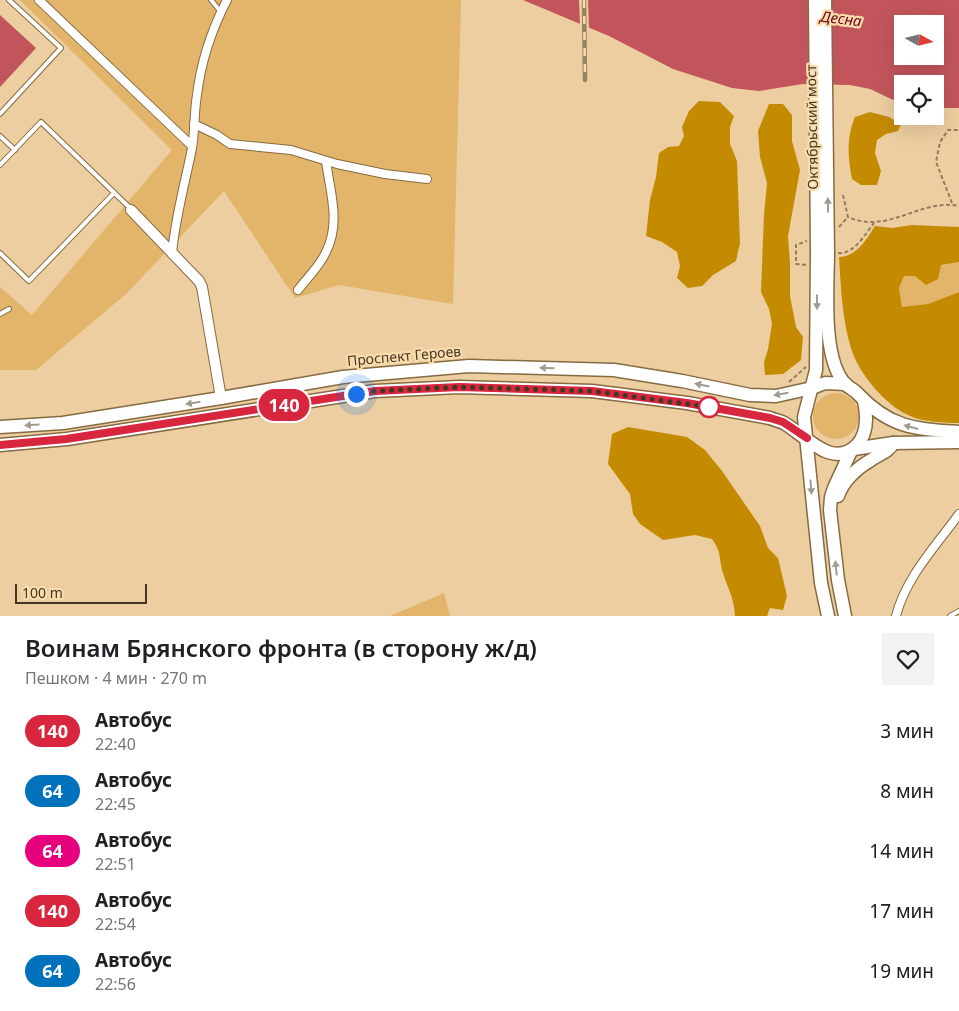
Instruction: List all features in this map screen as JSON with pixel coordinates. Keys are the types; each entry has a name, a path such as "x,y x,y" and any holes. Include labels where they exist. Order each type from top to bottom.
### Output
{"main road":[{"name":"Октябрьский мост","path":"815,0 823,253"},
{"name":"Октябрьский мост","path":"823,253 825,0"},
{"path":"823,253 828,336 837,371 846,384 875,410 902,425 919,430 959,432"},
{"path":"823,253 816,370 804,418 821,583 828,616"},
{"name":"Проспект Героев","path":"0,427 63,424 343,376 469,366 614,370 750,395 776,396 812,388"},
{"path":"812,388 825,383 846,384"},
{"path":"0,445 66,439 375,391 459,387 592,391 687,403 783,422 822,450 832,454 842,454 852,450 893,443 959,442"},
{"path":"845,616 832,542 831,497 852,450 865,433 867,413 864,401"},
{"path":"832,542 835,535 834,508 841,488 863,465 888,450 893,443"}],"street":[{"path":"39,0 192,146"},
{"path":"172,254 174,232 192,146 197,95 203,62 227,0"},
{"path":"194,124 217,135 230,144 291,150 326,161 385,174 426,179"},
{"path":"298,290 326,253 332,230 334,205 326,161"},
{"path":"132,210 199,281 202,288 220,398"},
{"path":"896,616 902,596 930,551 959,514"}],"lane":[{"path":"0,114 61,48 9,0"},
{"path":"211,0 221,12"},
{"path":"0,165 41,122 132,210"},
{"path":"0,136 15,150"},
{"path":"0,253 29,281 114,193"},
{"path":"0,314 9,308"},
{"path":"950,616 959,611"}],"path":[{"path":"953,204 936,162 940,142 948,130 959,130"},
{"path":"843,195 848,217 859,222 874,223 933,207 953,204 959,206"},
{"path":"844,254 856,246 874,223"},
{"path":"796,264 808,265"},
{"path":"788,383 807,366"}],"shaded area":[{"path":"20,0 461,0 453,304 339,285 295,298 224,191 127,293 36,370 0,370 0,287 32,315 172,150"},
{"path":"699,101 720,102 734,116 730,127 730,144 737,161 740,243 736,261 713,275 702,286 688,288 677,278 680,266 677,252 662,242 646,236 650,200 656,177 659,153 668,147 679,146 684,136 682,127 689,111"},
{"path":"769,104 783,104 792,115 792,141 800,170 788,236 790,296 796,327 803,337 801,360 783,374 765,375 764,362 772,324 769,309 761,292 767,183 760,157 758,131"},
{"path":"870,112 889,117 894,120 894,125 901,125 898,131 886,134 877,140 875,153 881,171 877,185 861,185 852,179 849,140 855,117"},
{"path":"912,225 959,227 959,262 941,265 938,279 926,285 915,276 904,276 899,288 902,307 928,304 959,292 959,423 921,420 910,416 892,405 866,378 855,358 848,337 842,303 839,257 856,251 865,242 875,226 892,228"},
{"path":"959,262 959,292 928,304 902,307 899,288 904,276 915,275 941,265"},
{"path":"836,393 849,397 855,403 859,416 855,429 849,435 836,439 823,435 817,429 813,416 817,403 823,397"},
{"path":"628,427 687,437 705,450 760,526 768,548 778,558 787,596 783,610 770,608 767,616 735,616 718,551 712,539 695,535 663,540 640,524 633,514 630,494 608,464 612,434"},
{"path":"444,593 450,616 390,616"}],"water":[{"name":"Десна","path":"523,0 959,0 959,108 944,108 944,75 894,75 894,100 870,89 850,85 803,84 759,91 732,88 673,69 609,36"},
{"path":"0,15 36,48 0,87"}],"pier":[{"path":"579,0 588,0 589,30 580,26"}],"railway":[{"path":"584,0 585,80"}],"bus line":[{"name":"140","path":"0,445 66,439 375,391 459,387 592,391 687,403 770,418 783,422 807,438"}],"route":[{"path":"356,394 375,391 459,387 592,391 709,407"}]}
